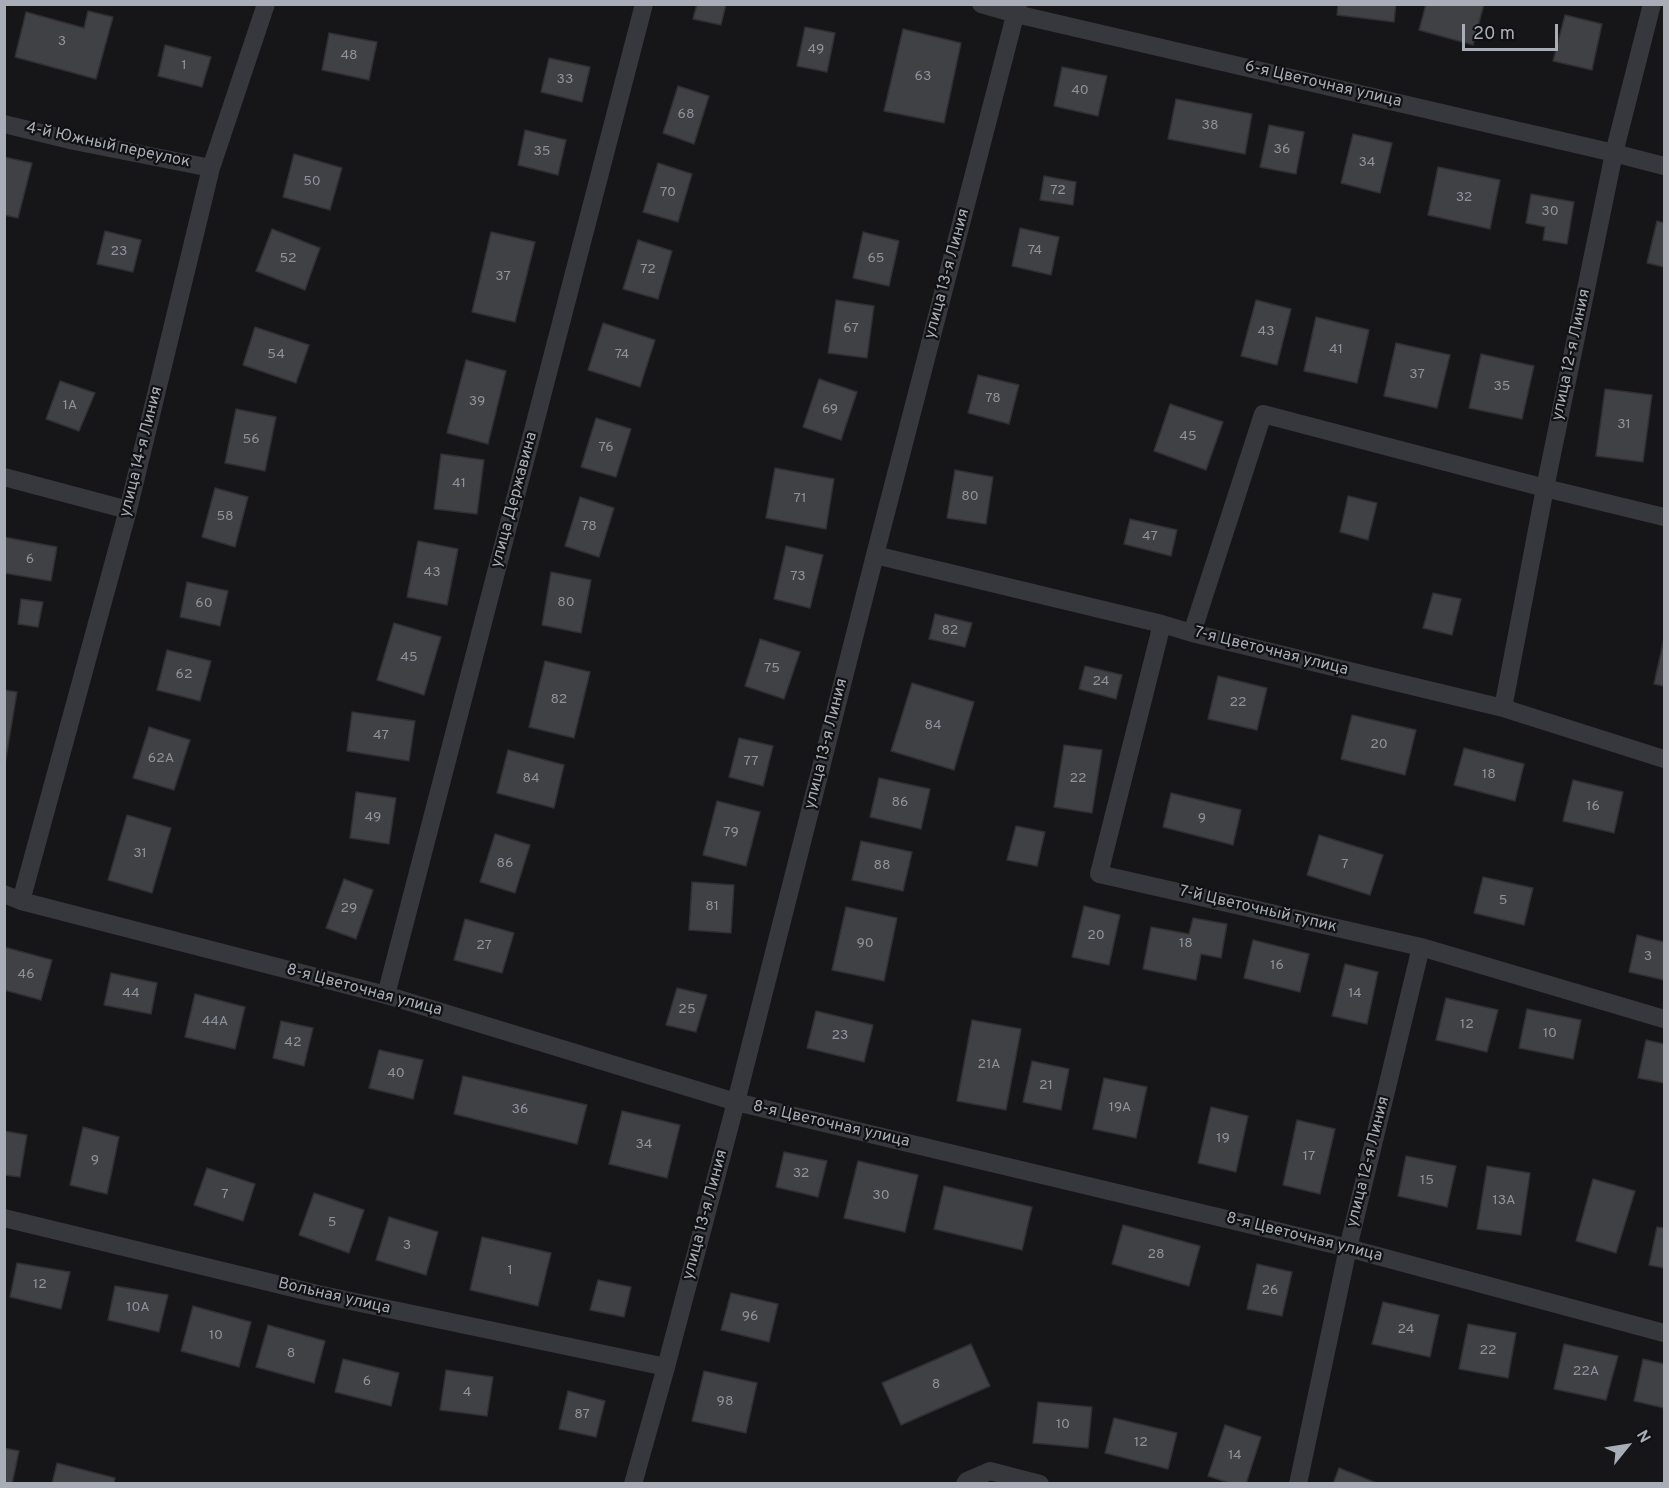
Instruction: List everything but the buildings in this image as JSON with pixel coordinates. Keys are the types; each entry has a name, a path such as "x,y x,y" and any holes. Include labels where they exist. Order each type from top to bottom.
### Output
{"lane":[{"name":"улица 14-я Линия","path":"13,897 128,510 211,168 266,4"},
{"name":"улица Державина","path":"386,995 644,4"},
{"name":"6-я Цветочная улица","path":"981,4 1017,9 1665,166"},
{"name":"улица 12-я Линия","path":"1503,708 1545,488 1614,153 1652,4"},
{"name":"улица 13-я Линия","path":"633,1484 736,1102 1017,9"},
{"name":"4-й Южный переулок","path":"4,124 74,141 211,168"},
{"path":"1192,633 1263,414 1665,517"},
{"path":"4,477 128,510"},
{"name":"7-я Цветочная улица","path":"875,555 1503,708 1665,759"},
{"name":"7-й Цветочный тупик","path":"1162,624 1099,874 1421,947 1665,1019"},
{"name":"8-я Цветочная улица","path":"13,897 386,995 736,1102 1348,1248 1665,1333"},
{"name":"улица 12-я Линия","path":"1298,1484 1348,1248 1421,947"},
{"name":"Вольная улица","path":"4,1218 322,1295 666,1367"},
{"path":"965,1484 990,1471 1040,1484"}]}
